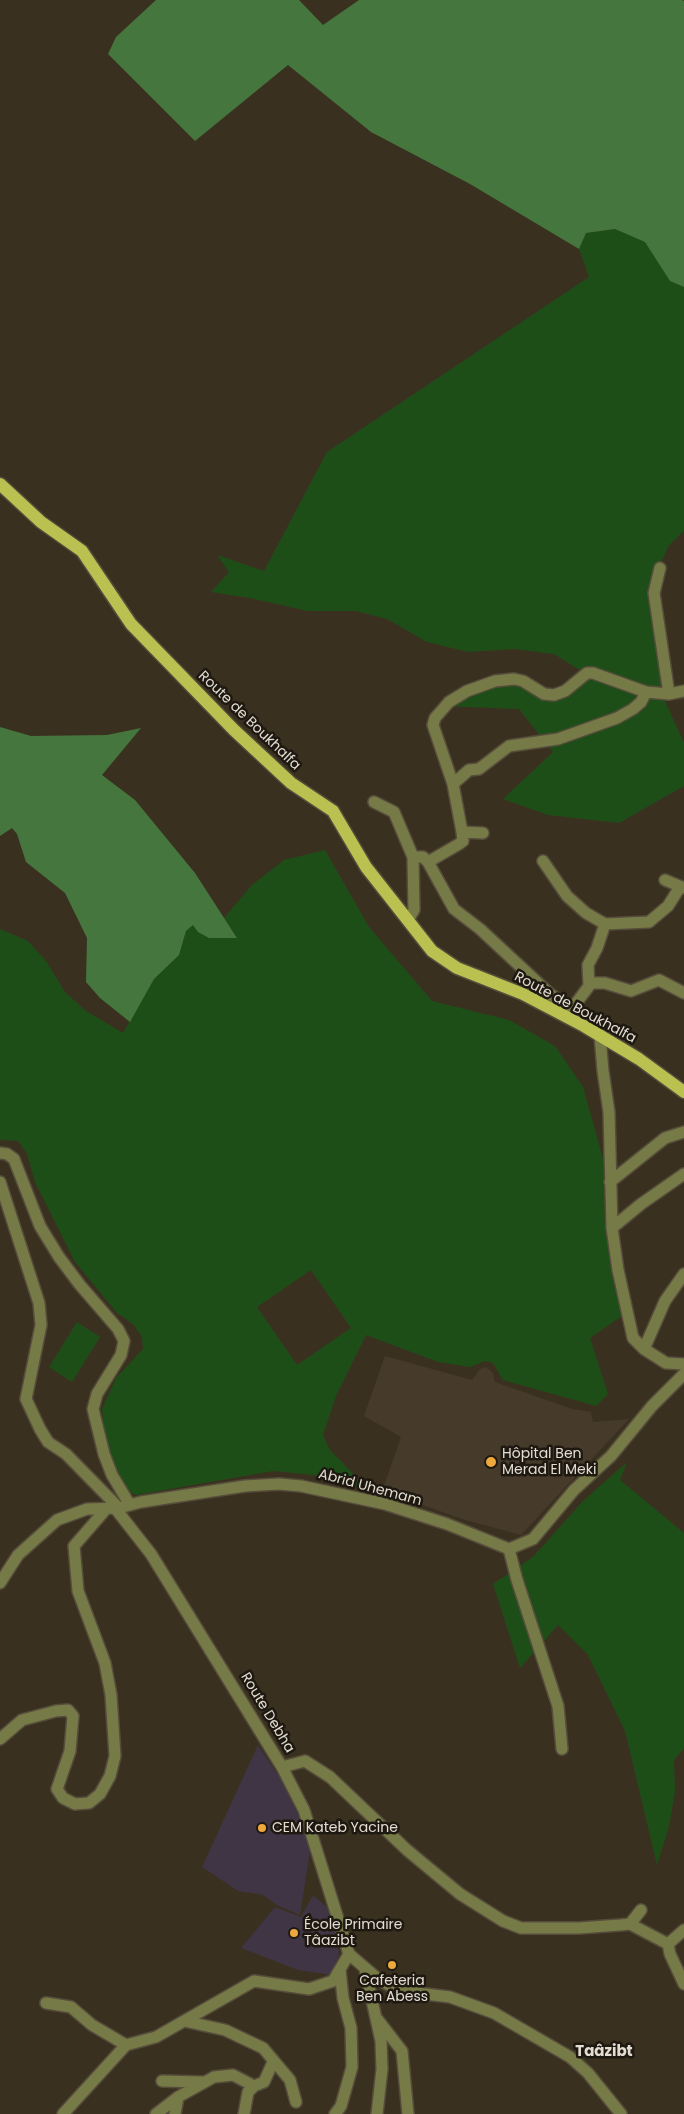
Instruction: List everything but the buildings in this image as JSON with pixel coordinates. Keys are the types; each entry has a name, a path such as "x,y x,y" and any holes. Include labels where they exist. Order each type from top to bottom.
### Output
{"main road":[{"name":"Route de Boukhalfa","path":"0,484 41,522 82,552 131,624 234,730 290,783 333,811 366,867 432,951 450,964 569,1013 600,1036 639,1059 684,1092"}],"street":[{"path":"660,568 654,593 669,694"},
{"path":"428,862 463,841 453,784 433,725 435,718 449,702 467,691 495,681 514,679 523,681 544,694 554,695 565,691 587,673 594,673 646,692 669,694 684,691"},
{"path":"453,784 469,770 479,769 509,746 558,739 617,718 634,709 641,702 646,692"},
{"path":"374,802 394,812 414,857 414,910 408,920"},
{"path":"462,832 483,833"},
{"path":"414,857 423,857 428,862 454,909 480,929 569,1013 589,984 588,965 597,948 605,924"},
{"path":"543,861 567,896 586,913 605,924 650,922 668,906 682,888 665,880"},
{"path":"589,984 605,983 631,991 659,980 684,993"},
{"path":"600,1036 609,1112 612,1228 618,1270 633,1338 644,1349 666,1363 684,1364"},
{"path":"610,1182 665,1138 684,1132"},
{"path":"0,1153 8,1154 14,1158 40,1226 59,1257 118,1328 124,1341 121,1355 97,1394 93,1408 104,1454 112,1475 118,1507"},
{"path":"612,1228 641,1204 684,1174"},
{"path":"0,1182 39,1303 41,1324 27,1385 26,1399 48,1442 66,1454 118,1507"},
{"path":"644,1349 665,1301 684,1274"},
{"path":"562,1749 558,1706 517,1580 509,1549 533,1539 569,1496 611,1456 652,1406 684,1374"},
{"name":"Abrid Uhemam","path":"0,1583 18,1555 56,1520 87,1509 118,1507 245,1486 279,1484 301,1486 385,1504 447,1524 509,1549"},
{"path":"0,1739 22,1720 56,1711 68,1710 73,1716 70,1750 57,1789 63,1798 75,1804 89,1802 100,1794 110,1776 115,1756 111,1695 105,1662 78,1591 74,1546 118,1507"},
{"name":"Route Debha","path":"118,1507 150,1554 282,1767 304,1810 349,1954"},
{"path":"282,1767 305,1761 330,1777 414,1857 460,1894 503,1921 521,1928 579,1928 630,1924 668,1944 673,1963 684,1984"},
{"path":"630,1924 641,1910"},
{"path":"668,1944 684,1930"},
{"path":"62,2114 126,2045 156,2037 254,1982 309,1989 333,1981 349,1954 365,1969 400,1991 450,1997 494,2013 570,2057 588,2073 621,2114"},
{"path":"335,2114 341,2106 352,2068 351,2028 342,1991 340,1968"},
{"path":"365,1969 381,2041 382,2069 377,2114"},
{"path":"46,2003 71,2007 92,2025 126,2045"},
{"path":"376,2017 402,2051 408,2114"},
{"path":"184,2021 225,2030 263,2048 290,2080 296,2102"},
{"path":"244,2114 248,2092 254,2086 264,2082 273,2062"},
{"path":"156,2114 178,2097 214,2077 232,2075 254,2086"},
{"path":"162,2080 204,2082"},
{"path":"175,2114 178,2097"}],"shaded area":[{"name":"Hôpital Ben Merad El Meki","path":"385,1356 472,1380 480,1369 486,1367 493,1373 495,1382 572,1409 591,1412 593,1422 629,1419 521,1535 462,1519 403,1498 393,1499 384,1486 401,1437 364,1416"},
{"name":"CEM Kateb Yacine","path":"258,1745 284,1784 311,1844 300,1915 277,1905 263,1895 238,1891 202,1867"},
{"name":"École Primaire Tâazibt","path":"313,1895 331,1911 339,1954 332,1975 298,1970 241,1948 275,1907 301,1917"}],"green space":[{"path":"156,0 299,0 323,25 359,0 684,1 684,287 670,281 645,242 615,229 586,233 579,249 470,184 371,132 288,65 195,141 108,54 116,37"},
{"path":"615,229 646,242 670,281 684,287 684,531 669,545 651,586 665,701 684,743 684,786 619,823 548,815 503,799 553,752 519,709 438,706 459,688 511,673 524,676 542,689 556,692 581,671 554,654 515,649 468,652 427,642 387,619 356,611 308,611 250,598 211,592 229,572 217,555 264,571 327,452 589,277 579,249 586,233"},
{"path":"0,727 31,736 107,735 141,728 102,775 135,800 195,873 237,938 209,938 198,932 193,925 186,931 179,955 154,979 130,1022 100,998 86,982 87,938 65,893 26,862 17,834 12,828 0,836"},
{"path":"325,850 369,927 432,1001 509,1020 555,1046 583,1087 603,1159 605,1227 614,1286 626,1313 590,1338 608,1394 596,1406 503,1380 493,1363 485,1361 470,1367 438,1362 366,1335 336,1396 323,1435 329,1449 370,1491 313,1475 273,1471 136,1495 125,1490 106,1447 102,1409 116,1378 143,1349 142,1337 133,1324 117,1313 75,1262 35,1182 27,1154 18,1141 0,1140 0,929 28,941 46,961 65,992 86,1011 123,1033 154,979 179,955 186,931 193,925 237,937 224,918 252,885 284,860","holes":["311,1270 351,1328 297,1365 257,1307"]},
{"path":"77,1322 100,1337 72,1382 49,1367"},
{"path":"627,1462 620,1480 684,1533 684,1748 674,1760 675,1792 669,1826 657,1865 625,1731 588,1655 558,1625 520,1668 493,1584 533,1557 582,1502"}],"place":[{"name":"Hôpital Ben Merad El Meki","path":"491,1462"},
{"name":"CEM Kateb Yacine","path":"262,1828"},
{"name":"École Primaire Tâazibt","path":"294,1933"},
{"name":"Cafeteria Ben Abess","path":"392,1965"}],"district":[{"name":"Taâzibt","path":"604,2052"}]}
